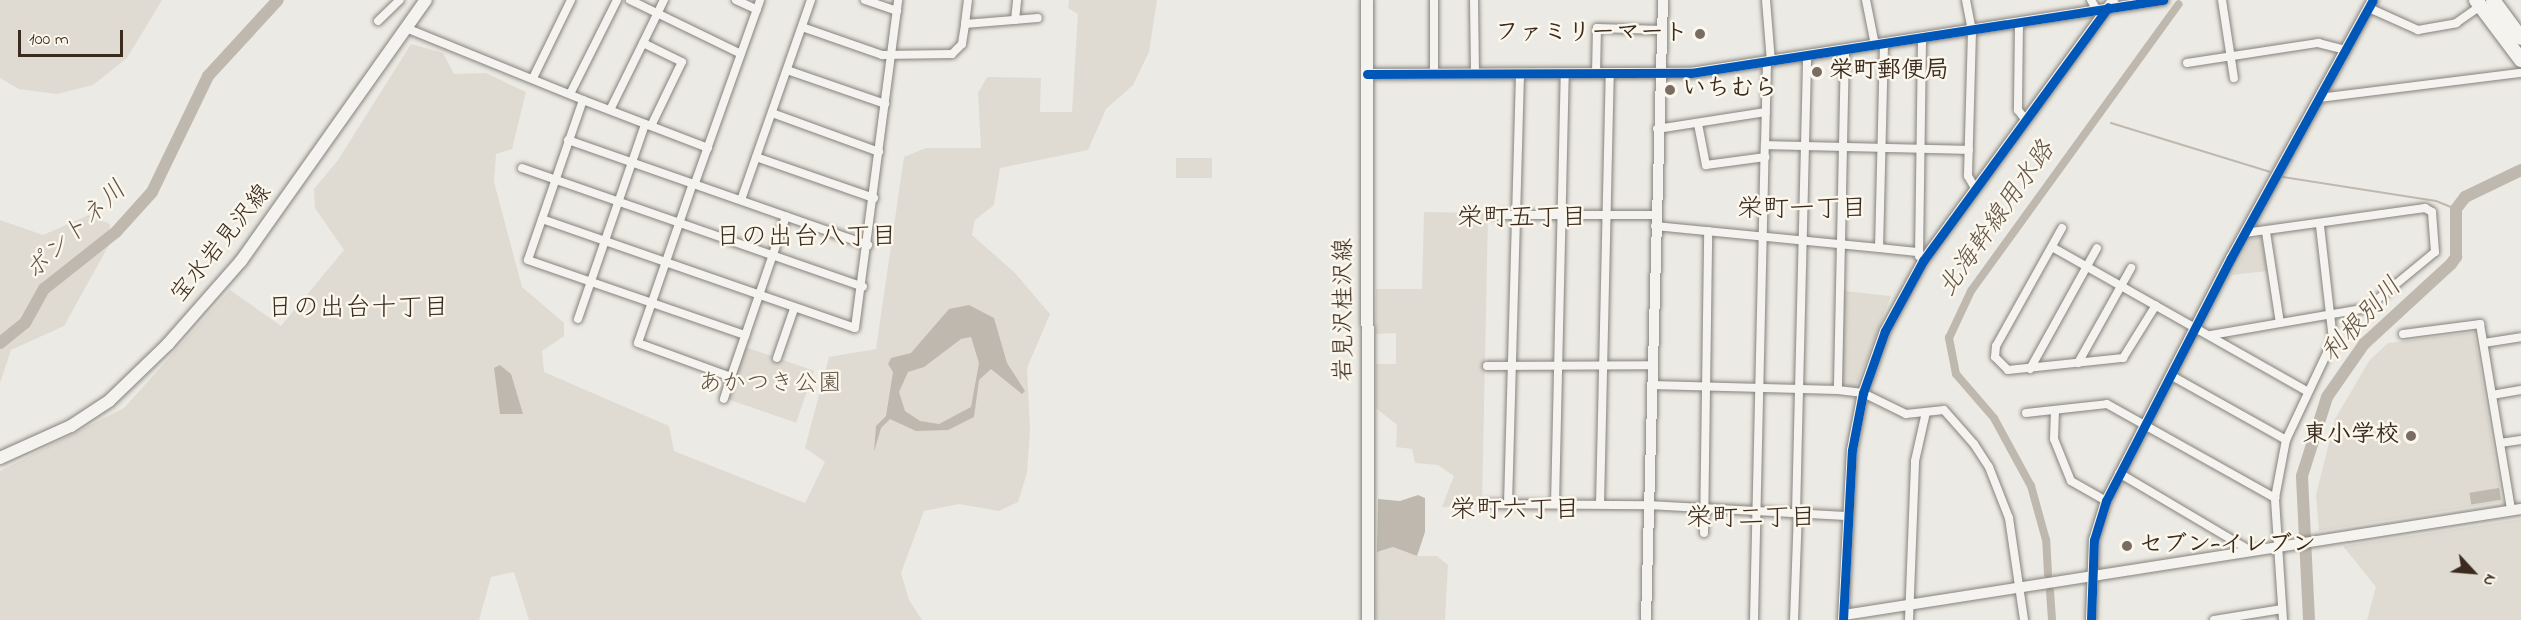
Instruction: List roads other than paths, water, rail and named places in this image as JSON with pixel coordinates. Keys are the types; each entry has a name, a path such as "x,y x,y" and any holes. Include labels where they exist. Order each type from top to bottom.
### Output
{"highway":[{"path":"2483,2 2521,38"},
{"path":"2483,2 2521,60"}],"main road":[{"name":"宝水岩見沢線","path":"0,459 71,426 109,401 168,344 247,252 426,0"},
{"name":"岩見沢桂沢線","path":"1367,0 1368,620"}],"street":[{"path":"378,21 400,0"},
{"path":"532,78 571,0"},
{"path":"570,94 617,0"},
{"path":"630,0 741,54"},
{"path":"610,110 664,0"},
{"path":"736,0 757,10"},
{"path":"731,376 638,343 760,0"},
{"path":"741,200 812,0"},
{"path":"865,0 897,11"},
{"path":"542,219 853,329 859,322 898,0"},
{"path":"802,27 891,56 957,53 965,24 968,0"},
{"path":"1015,20 1017,0"},
{"path":"1434,0 1434,73"},
{"path":"1474,0 1475,74"},
{"path":"1646,620 1657,129 1663,0"},
{"path":"1754,620 1762,236 1769,62 1766,0"},
{"path":"1866,0 1880,45 1879,248"},
{"path":"1966,0 1972,31 1968,176 1975,188"},
{"path":"2091,0 2102,11"},
{"path":"2113,0 2102,11 1975,188 1920,256 1885,331 1863,393 1851,450 1846,516 1843,618 1909,605 2516,510 2500,443 2480,324 2403,334"},
{"path":"1367,74 1661,74 1769,62 2163,0"},
{"path":"2223,0 2234,78"},
{"path":"2091,620 2096,530 2106,501 2245,232 2371,4 2418,30 2456,23 2483,2"},
{"path":"965,24 1038,18"},
{"path":"2019,23 2018,110 2025,119"},
{"path":"406,28 708,148"},
{"path":"1596,74 1597,28 1662,30"},
{"path":"1920,256 1922,38"},
{"path":"578,319 632,162 648,125 682,62 643,43"},
{"path":"2187,63 2318,43 2346,50"},
{"path":"1838,390 1845,50"},
{"path":"1794,620 1803,146 1807,56"},
{"path":"787,70 885,104"},
{"path":"2319,98 2521,73"},
{"path":"1508,504 1520,74"},
{"path":"1555,504 1565,74"},
{"path":"1600,504 1610,74"},
{"path":"583,100 528,260 745,336"},
{"path":"1657,129 1766,112"},
{"path":"772,113 879,152"},
{"path":"1698,124 1707,165 1765,158"},
{"path":"568,140 868,245"},
{"path":"1765,145 1969,150"},
{"path":"756,157 874,198"},
{"path":"522,168 863,287"},
{"path":"2211,335 2333,316 2367,308 2435,252 2432,212 2425,208 2320,226 2245,232"},
{"path":"1495,215 1608,214 1708,231 1879,248 1920,256"},
{"path":"724,399 786,216"},
{"path":"2283,620 2276,548 2275,498 2286,440 2307,391 2333,340 2333,316 2320,226"},
{"path":"2062,228 1996,346 1995,357 2008,370 2124,358 2156,305"},
{"path":"1704,533 1708,231"},
{"path":"2266,232 2280,323"},
{"path":"2052,247 2307,391"},
{"path":"2030,369 2097,248"},
{"path":"2078,363 2131,268"},
{"path":"777,358 795,309"},
{"path":"2484,343 2521,337"},
{"path":"1487,366 1652,365"},
{"path":"2172,376 2286,440"},
{"path":"1651,385 1759,386 1838,390 1863,393 1906,414 1948,412 1989,467 2009,518 2024,620"},
{"path":"2492,394 2521,390"},
{"path":"2025,413 2104,404 2145,424 2275,498"},
{"path":"2055,410 2054,439 2071,481 2106,501"},
{"path":"1909,620 1915,461 1926,412"},
{"path":"2500,443 2521,440"},
{"path":"2119,473 2251,551"},
{"path":"1485,504 1648,505 1846,516"},
{"path":"2214,620 2282,609"}],"waterway":[{"name":"ポントネ川","path":"0,343 25,323 44,289 116,232 152,192 208,76 278,0"},
{"name":"北海幹線用水路","path":"2048,574 2046,540 2031,486 1994,418 1956,374 1949,338 1971,291 2179,4"},
{"path":"2111,123 2270,172"},
{"name":"利根別川","path":"2309,620 2302,476 2327,397 2364,344 2456,257 2456,209 2465,197 2521,170"},
{"path":"2283,177 2436,201 2456,209"},
{"name":"北海幹線用水路","path":"2050,591 2052,620"}],"place":[{"name":"ファミリーマート","path":"1700,34"},
{"name":"栄町郵便局","path":"1817,72"},
{"name":"いちむら","path":"1670,90"},
{"name":"東小学校","path":"2411,436"},
{"name":"セブン-イレブン","path":"2127,546"}],"district":[{"name":"栄町一丁目","path":"1802,211"},
{"name":"栄町五丁目","path":"1522,220"},
{"name":"日の出台八丁目","path":"806,239"},
{"name":"日の出台十丁目","path":"358,310"},
{"name":"栄町六丁目","path":"1515,512"},
{"name":"栄町二丁目","path":"1751,520"}],"park label":[{"name":"あかつき公園","path":"770,385"}]}
